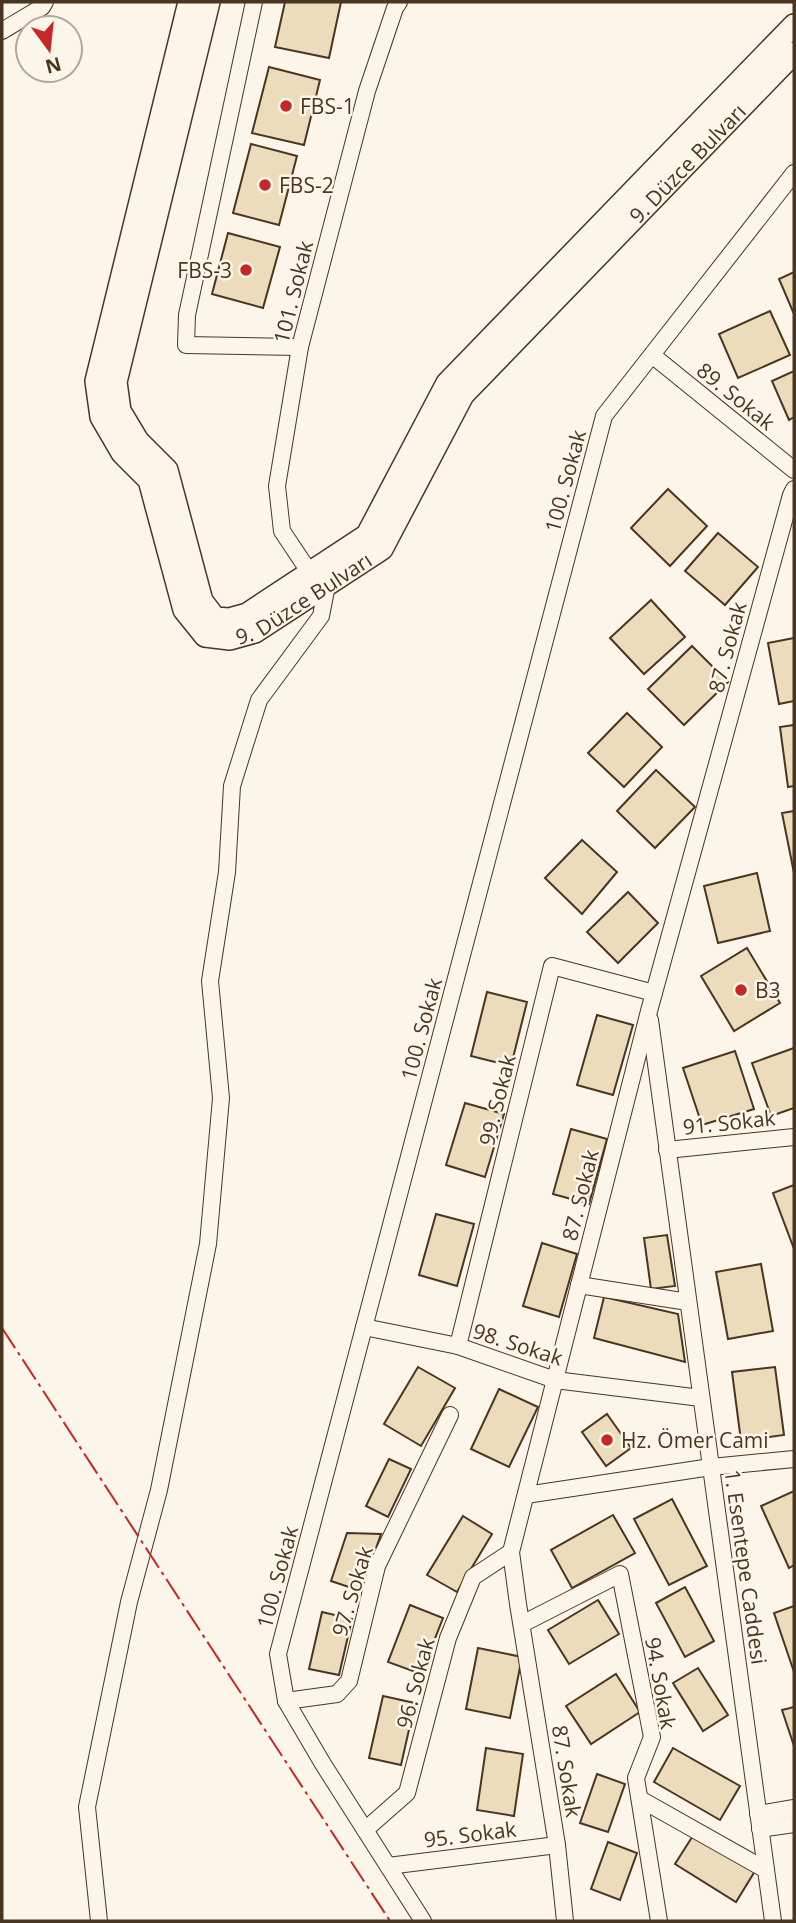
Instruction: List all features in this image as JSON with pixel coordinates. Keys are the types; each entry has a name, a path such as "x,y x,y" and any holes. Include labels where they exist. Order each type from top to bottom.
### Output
{"main road":[{"name":"9. Düzce Bulvarı","path":"189,2 96,380 101,417 122,453 149,480 184,610 205,636 230,639 255,632 367,535 447,383 794,25"},
{"name":"9. Düzce Bulvarı","path":"209,2 116,382 120,411 138,441 167,470 202,601 215,618 229,619 247,614 382,549 463,395 794,53"}],"street":[{"path":"2,31 43,6 45,2"},
{"path":"254,2 187,315 186,345 300,347"},
{"name":"101. Sokak","path":"318,579 282,531 277,486 300,347 367,91 399,2"},
{"name":"100. Sokak","path":"423,1921 286,1701 278,1654 604,416 794,173"},
{"name":"89. Sokak","path":"652,355 794,470"},
{"name":"87. Sokak","path":"565,1921 557,1844 511,1552 653,993 790,495 794,489"},
{"path":"99,1921 87,1807 130,1602 159,1490 208,1244 221,1098 210,981 226,872 232,786 259,700 321,615 318,579"},
{"name":"99. Sokak","path":"458,1346 552,966 653,993"},
{"name":"1. Esentepe Caddesi","path":"649,1011 773,1921"},
{"name":"91. Sokak","path":"667,1150 794,1137"},
{"path":"579,1286 688,1302"},
{"name":"98. Sokak","path":"364,1327 458,1346 555,1380 701,1398"},
{"name":"97. Sokak","path":"286,1701 337,1694 349,1681 377,1566 450,1415"},
{"path":"526,1495 711,1467 794,1459"},
{"name":"96. Sokak","path":"365,1830 407,1793 448,1638 473,1577 511,1552"},
{"name":"94. Sokak","path":"522,1624 620,1574 652,1737 636,1778 659,1921"},
{"path":"640,1799 766,1870"},
{"path":"759,1822 794,1808"},
{"path":"759,1822 794,1824"},
{"name":"95. Sokak","path":"388,1866 557,1844"}],"building":[{"path":"285,2 341,2 329,58 275,47"},
{"name":"FBS-1","path":"269,67 320,80 304,145 252,133"},
{"name":"FBS-2","path":"251,144 297,156 279,225 233,213"},
{"name":"FBS-3","path":"228,233 280,247 263,308 212,294"},
{"path":"794,272 794,314 779,279"},
{"path":"770,311 790,355 738,378 719,334"},
{"path":"794,371 794,417 789,420 772,381"},
{"path":"668,489 707,526 670,566 631,528"},
{"path":"718,533 758,567 725,605 685,571"},
{"path":"651,600 685,637 644,674 610,638"},
{"path":"794,638 794,701 779,704 768,643"},
{"path":"692,646 728,682 684,725 648,689"},
{"path":"627,713 662,747 624,787 588,753"},
{"path":"794,725 794,786 788,787 780,727"},
{"path":"656,770 695,807 655,848 617,811"},
{"path":"794,811 794,873 782,813"},
{"path":"582,840 617,872 582,914 545,878"},
{"path":"757,873 770,931 718,943 704,886"},
{"path":"628,892 658,923 618,963 587,932"},
{"name":"B3","path":"747,948 780,1003 734,1031 701,976"},
{"path":"487,992 527,1002 511,1066 471,1056"},
{"path":"597,1015 633,1025 613,1095 577,1085"},
{"path":"794,1048 794,1108 771,1116 752,1063"},
{"path":"735,1051 754,1109 702,1125 683,1068"},
{"path":"465,1103 504,1114 485,1177 446,1165"},
{"path":"571,1129 607,1139 589,1204 553,1194"},
{"path":"794,1185 794,1249 773,1193"},
{"path":"436,1214 474,1224 457,1286 419,1275"},
{"path":"667,1235 675,1286 651,1289 644,1238"},
{"path":"542,1243 577,1254 559,1317 523,1306"},
{"path":"761,1264 773,1331 728,1339 716,1272"},
{"path":"604,1297 678,1314 685,1362 594,1338"},
{"path":"418,1367 455,1388 421,1446 384,1424"},
{"path":"775,1367 784,1435 741,1441 732,1372"},
{"path":"499,1389 538,1407 509,1467 471,1449"},
{"name":"Hz. Ömer Cami","path":"607,1414 631,1448 606,1466 582,1432"},
{"path":"389,1459 411,1469 388,1517 366,1506"},
{"path":"794,1491 794,1565 789,1568 761,1506"},
{"path":"672,1499 707,1566 669,1585 634,1519"},
{"path":"613,1515 635,1553 572,1588 551,1550"},
{"path":"463,1516 492,1534 457,1592 427,1575"},
{"path":"347,1533 381,1534 361,1591 331,1581"},
{"path":"685,1587 714,1641 685,1657 656,1603"},
{"path":"598,1600 619,1634 569,1664 548,1630"},
{"path":"410,1605 443,1618 421,1674 388,1662"},
{"path":"794,1606 794,1672 774,1613"},
{"path":"322,1612 352,1619 339,1675 309,1669"},
{"path":"478,1648 522,1657 510,1718 466,1709"},
{"path":"698,1668 728,1715 703,1731 673,1683"},
{"path":"616,1674 640,1712 591,1744 566,1706"},
{"path":"383,1696 415,1703 401,1765 369,1758"},
{"path":"794,1707 794,1746 782,1710"},
{"path":"486,1748 523,1754 514,1816 477,1810"},
{"path":"673,1748 740,1786 720,1820 654,1782"},
{"path":"597,1774 625,1784 608,1832 580,1823"},
{"path":"694,1834 755,1871 736,1902 675,1864"},
{"path":"608,1842 637,1853 620,1900 591,1889"}],"power":[{"path":"2,1328 390,1921"}],"place":[{"name":"FBS-1","path":"286,106"},
{"name":"FBS-2","path":"265,185"},
{"name":"FBS-3","path":"246,270"},
{"name":"B3","path":"741,990"},
{"name":"Hz. Ömer Cami","path":"607,1440"}]}
